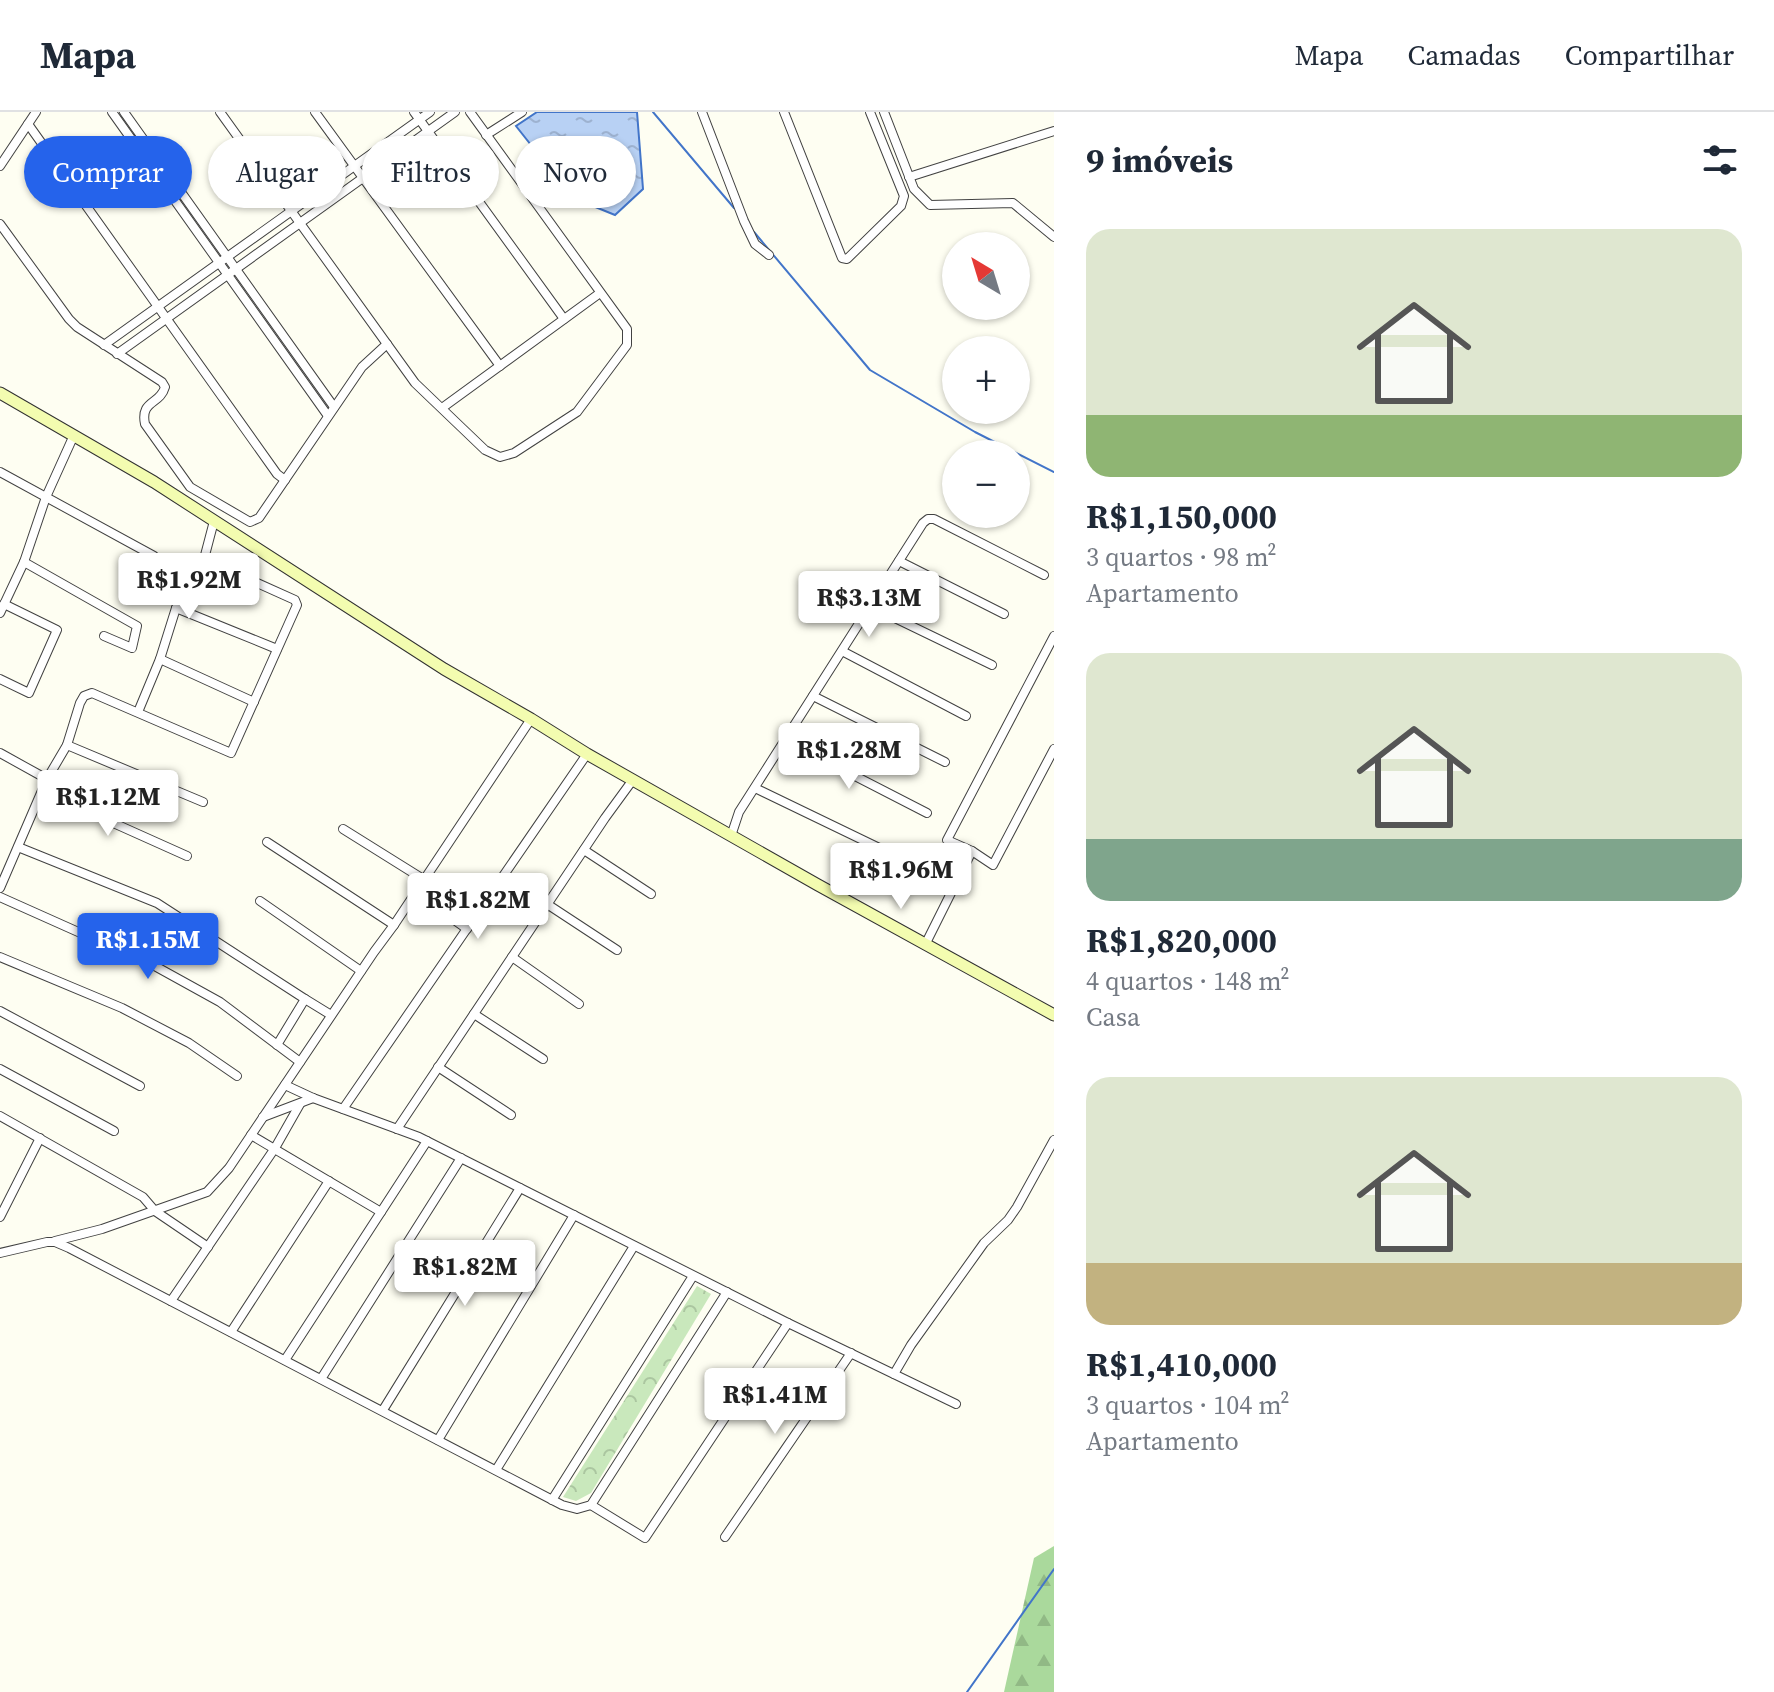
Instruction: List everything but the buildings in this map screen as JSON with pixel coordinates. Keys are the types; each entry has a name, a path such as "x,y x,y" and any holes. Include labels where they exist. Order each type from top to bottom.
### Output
{"street":[{"path":"0,166 36,112"},
{"path":"112,112 223,259"},
{"path":"124,112 328,416"},
{"path":"220,112 415,383 485,450 500,457 514,453 577,412 627,345 628,339 627,329 470,112"},
{"path":"315,112 362,177"},
{"path":"104,345 354,166 417,116 430,112"},
{"path":"421,136 455,112"},
{"path":"486,135 522,112"},
{"path":"702,112 744,221 755,244 769,255"},
{"path":"784,112 842,258 847,259 901,206 904,196 870,112"},
{"path":"884,112 914,189 930,205 1013,203 1054,237"},
{"path":"417,116 564,319"},
{"path":"28,124 277,474 285,480"},
{"path":"909,177 1054,131"},
{"path":"117,354 362,179"},
{"path":"385,208 500,366"},
{"path":"0,224 77,327 162,382 164,393 147,406 145,424 190,487 250,522 259,518 362,367 387,344"},
{"path":"232,272 334,407"},
{"path":"442,408 600,293"},
{"path":"0,393 154,482 444,669 632,781 1054,1015"},
{"path":"0,679 29,693 57,630 2,608 24,562 46,497 74,435"},
{"path":"0,472 154,556"},
{"path":"731,836 739,812 923,523 934,519 1044,575"},
{"path":"138,712 160,659 176,608 204,559 214,521"},
{"path":"0,888 47,779 67,745 80,703 87,694 92,693 231,753 297,605 295,600 204,559"},
{"path":"899,561 1004,614"},
{"path":"24,562 137,626 132,648 104,636"},
{"path":"870,606 992,665"},
{"path":"176,608 277,649"},
{"path":"1054,636 947,840 993,865 1054,749"},
{"path":"842,651 966,716"},
{"path":"160,659 254,702"},
{"path":"813,696 945,762"},
{"path":"0,1253 102,1229 207,1192 229,1168 531,719"},
{"path":"785,740 927,813"},
{"path":"67,745 203,802"},
{"path":"343,1109 587,754"},
{"path":"1,756 47,779"},
{"path":"397,1129 632,781"},
{"path":"755,788 898,857"},
{"path":"42,791 187,856"},
{"path":"343,829 423,879"},
{"path":"267,842 394,925"},
{"path":"18,847 157,903 331,1015"},
{"path":"584,850 651,894"},
{"path":"925,945 972,851"},
{"path":"415,892 467,929"},
{"path":"0,897 85,935 130,948 153,965 220,1002 300,1062"},
{"path":"260,901 361,971"},
{"path":"547,904 617,950"},
{"path":"0,957 122,1008 189,1043 237,1076"},
{"path":"512,957 579,1004"},
{"path":"277,1045 305,999"},
{"path":"0,1011 140,1086"},
{"path":"474,1014 543,1059"},
{"path":"438,1067 511,1115"},
{"path":"0,1069 114,1131"},
{"path":"285,1085 427,1141 693,1276 956,1404"},
{"path":"263,1117 313,1098"},
{"path":"171,1301 275,1148 300,1104"},
{"path":"0,1116 143,1197 155,1211 208,1247"},
{"path":"251,1135 381,1212"},
{"path":"0,1217 40,1138"},
{"path":"894,1374 911,1345 984,1243 1017,1207 1054,1140"},
{"path":"285,1360 427,1141"},
{"path":"321,1379 461,1158"},
{"path":"231,1332 329,1181"},
{"path":"383,1410 520,1188"},
{"path":"438,1440 574,1215"},
{"path":"55,1242 552,1500 577,1509 591,1505 727,1292"},
{"path":"496,1470 634,1246"},
{"path":"552,1500 693,1276"},
{"path":"591,1505 645,1538 788,1323"},
{"path":"725,1537 851,1353"}],"green space":[{"path":"697,1286 711,1294 591,1493 576,1501 563,1497"},
{"path":"1054,1546 1054,1692 1004,1692 1034,1558"}],"water":[{"path":"537,112 637,112 643,189 636,196 636,136 524,136 516,126"},
{"path":"598,208 623,208 615,215"}],"waterway":[{"path":"653,112 734,208"},
{"path":"754,232 870,370 975,432 1054,472"},
{"path":"967,1692 1054,1569"}]}
